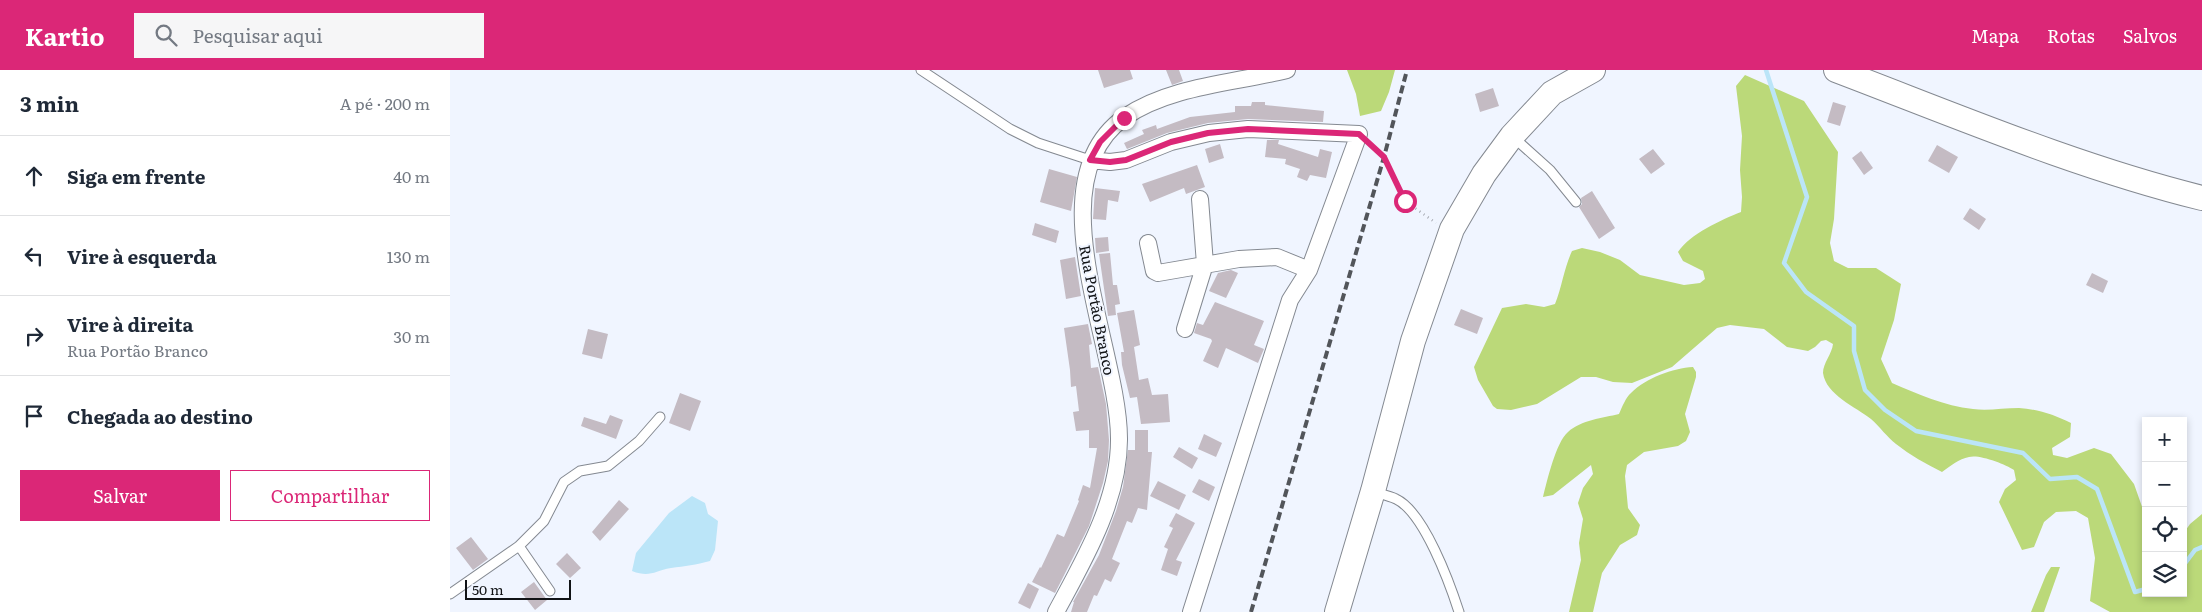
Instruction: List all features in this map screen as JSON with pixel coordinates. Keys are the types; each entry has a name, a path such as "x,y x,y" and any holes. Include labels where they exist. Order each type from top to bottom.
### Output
{"main road":[{"path":"1336,612 1373,491 1413,341 1452,229 1484,174 1512,136 1552,93 1593,70"},
{"path":"1836,70 2082,163 2202,198"}],"street":[{"name":"Rua Portão Branco","path":"1056,612 1100,522 1115,480 1119,440 1116,398 1084,250 1082,199 1090,160 1100,142 1124,118 1156,102 1193,89 1287,70"},
{"path":"1090,160 1110,162 1126,160 1171,142 1208,133 1248,129 1359,134 1309,270 1290,300 1191,612"},
{"path":"1186,329 1205,264 1200,199"},
{"path":"1148,243 1154,270 1158,273 1239,259 1277,257 1309,270"}],"lane":[{"path":"921,70 1010,129 1038,143 1090,160"},
{"path":"1512,136 1550,170 1576,202"},
{"path":"450,594 519,546 544,521 564,482 580,471 608,466 639,441 660,417"},
{"path":"1373,491 1397,499 1411,510 1421,524 1451,589 1459,612"},
{"path":"519,546 550,591"}],"path":[{"path":"1359,134 1384,157 1405,201 1432,221 1452,229"}],"green space":[{"path":"1347,70 1395,70 1381,111 1360,116 1356,94"},
{"path":"1745,75 1804,101 1838,152 1834,219 1830,243 1834,261 1848,268 1876,268 1901,284 1894,320 1881,359 1892,383 1931,399 1952,405 1984,410 2019,408 2059,417 2071,423 2070,437 2052,448 2053,455 2067,458 2094,448 2111,454 2134,484 2142,507 2142,597 2187,597 2187,528 2202,514 2202,612 2110,612 2090,601 2095,558 2088,518 2076,511 2056,512 2044,522 2034,547 2022,550 1999,502 2005,489 2016,480 2014,470 1992,460 1973,456 1958,461 1942,472 1907,452 1871,419 1842,400 1830,388 1825,381 1823,373 1833,344 1826,340 1821,341 1808,351 1787,347 1764,329 1730,325 1717,328 1672,367 1632,383 1613,382 1596,377 1581,377 1537,404 1511,410 1497,409 1493,406 1478,380 1474,367 1502,308 1526,304 1544,307 1555,304 1572,251 1582,248 1600,252 1620,260 1640,275 1684,285 1700,283 1705,279 1703,271 1683,261 1678,252 1690,239 1715,223 1741,212 1740,170 1742,136 1736,86"},
{"path":"1693,367 1696,377 1685,414 1690,432 1686,441 1678,446 1644,452 1627,465 1625,476 1628,508 1640,525 1637,535 1620,545 1602,573 1593,612 1569,612 1581,560 1579,543 1583,519 1578,503 1583,488 1593,474 1591,465 1553,495 1543,497 1552,462 1560,444 1573,428 1592,420 1619,414 1629,395 1652,378"},
{"path":"2051,567 2060,567 2044,612 2031,612 2046,575"}],"water":[{"path":"692,496 705,503 708,514 718,521 715,550 710,561 648,574 632,571 636,553 669,513"}],"building":[{"path":"1098,70 1130,70 1133,79 1104,88"},
{"path":"1166,70 1179,70 1183,81 1172,85"},
{"path":"1493,88 1499,106 1480,112 1475,94"},
{"path":"1252,102 1265,102 1265,105 1324,111 1323,122 1248,119 1208,123 1167,133 1127,149 1124,143 1144,134 1142,130 1156,125 1157,129 1190,117 1235,112 1235,106 1251,106"},
{"path":"1833,102 1846,106 1840,126 1827,122"},
{"path":"1267,140 1279,140 1278,144 1318,157 1320,149 1332,152 1326,178 1310,175 1307,181 1297,177 1300,169 1285,164 1286,159 1265,157"},
{"path":"1220,144 1224,158 1209,163 1205,149"},
{"path":"1937,145 1958,157 1949,173 1928,161"},
{"path":"1653,149 1665,164 1651,174 1639,159"},
{"path":"1861,151 1873,168 1864,175 1852,158"},
{"path":"1197,165 1205,187 1186,194 1184,188 1150,202 1142,184"},
{"path":"1049,169 1077,177 1071,211 1040,202"},
{"path":"1095,188 1120,191 1118,202 1108,200 1106,220 1093,219"},
{"path":"1592,191 1615,228 1599,239 1579,207 1582,204 1581,198"},
{"path":"1970,208 1986,219 1979,230 1963,219"},
{"path":"1035,223 1059,231 1056,243 1032,235"},
{"path":"1108,237 1109,251 1096,253 1095,238"},
{"path":"1110,253 1113,285 1117,285 1120,304 1115,305 1116,315 1108,316 1099,254"},
{"path":"1075,257 1081,296 1066,299 1060,260"},
{"path":"1231,270 1238,273 1226,298 1209,291 1218,273"},
{"path":"2092,273 2108,281 2103,293 2086,285"},
{"path":"1215,302 1264,321 1254,345 1264,349 1258,363 1226,348 1218,368 1203,361 1212,341 1194,333 1197,323 1203,325"},
{"path":"1461,309 1483,318 1477,334 1454,325"},
{"path":"1134,310 1140,345 1134,347 1139,380 1148,378 1152,395 1168,394 1170,422 1141,424 1137,397 1130,398 1122,365 1121,352 1124,352 1117,313"},
{"path":"1088,324 1092,344 1089,345 1091,368 1098,367 1106,404 1109,440 1108,461 1089,526 1055,593 1032,582 1041,568 1057,534 1064,537 1079,501 1083,485 1090,488 1097,448 1089,448 1089,430 1076,431 1073,412 1079,411 1076,386 1071,387 1064,328"},
{"path":"588,329 608,334 602,359 582,354"},
{"path":"680,393 701,401 690,431 669,423"},
{"path":"610,415 623,420 616,439 581,426 584,417 606,424"},
{"path":"1135,430 1148,430 1148,452 1152,452 1147,510 1138,508 1132,523 1127,521 1112,559 1120,563 1111,582 1105,579 1097,596 1094,595 1087,612 1071,612 1073,602 1099,555 1116,511 1123,487 1128,450 1135,450"},
{"path":"1204,434 1222,443 1216,457 1198,449"},
{"path":"1179,447 1198,458 1192,469 1173,457"},
{"path":"1199,479 1215,487 1209,501 1192,492"},
{"path":"1158,481 1186,495 1179,510 1150,496"},
{"path":"619,500 629,509 600,541 592,532"},
{"path":"1176,513 1195,523 1176,560 1182,562 1177,576 1161,570 1168,549 1164,547 1173,528 1169,526"},
{"path":"471,537 488,559 473,570 456,548"},
{"path":"567,553 581,568 570,578 556,564"},
{"path":"534,582 547,600 535,610 521,592"},
{"path":"1028,583 1039,589 1030,609 1018,603"}],"waterway":[{"path":"1766,70 1807,197 1784,263 1806,292 1854,326 1854,351 1865,390 1885,410 1916,431 2023,453 2050,479 2077,477 2097,489 2135,592 2142,590"},
{"path":"2187,561 2195,550 2202,547"}],"railway":[{"path":"1251,612 1384,157 1407,70"}],"route":[{"path":"1124,118 1100,142 1090,160 1110,162 1126,160 1171,142 1208,133 1248,129 1359,134 1384,157 1396,178 1405,201"}]}
